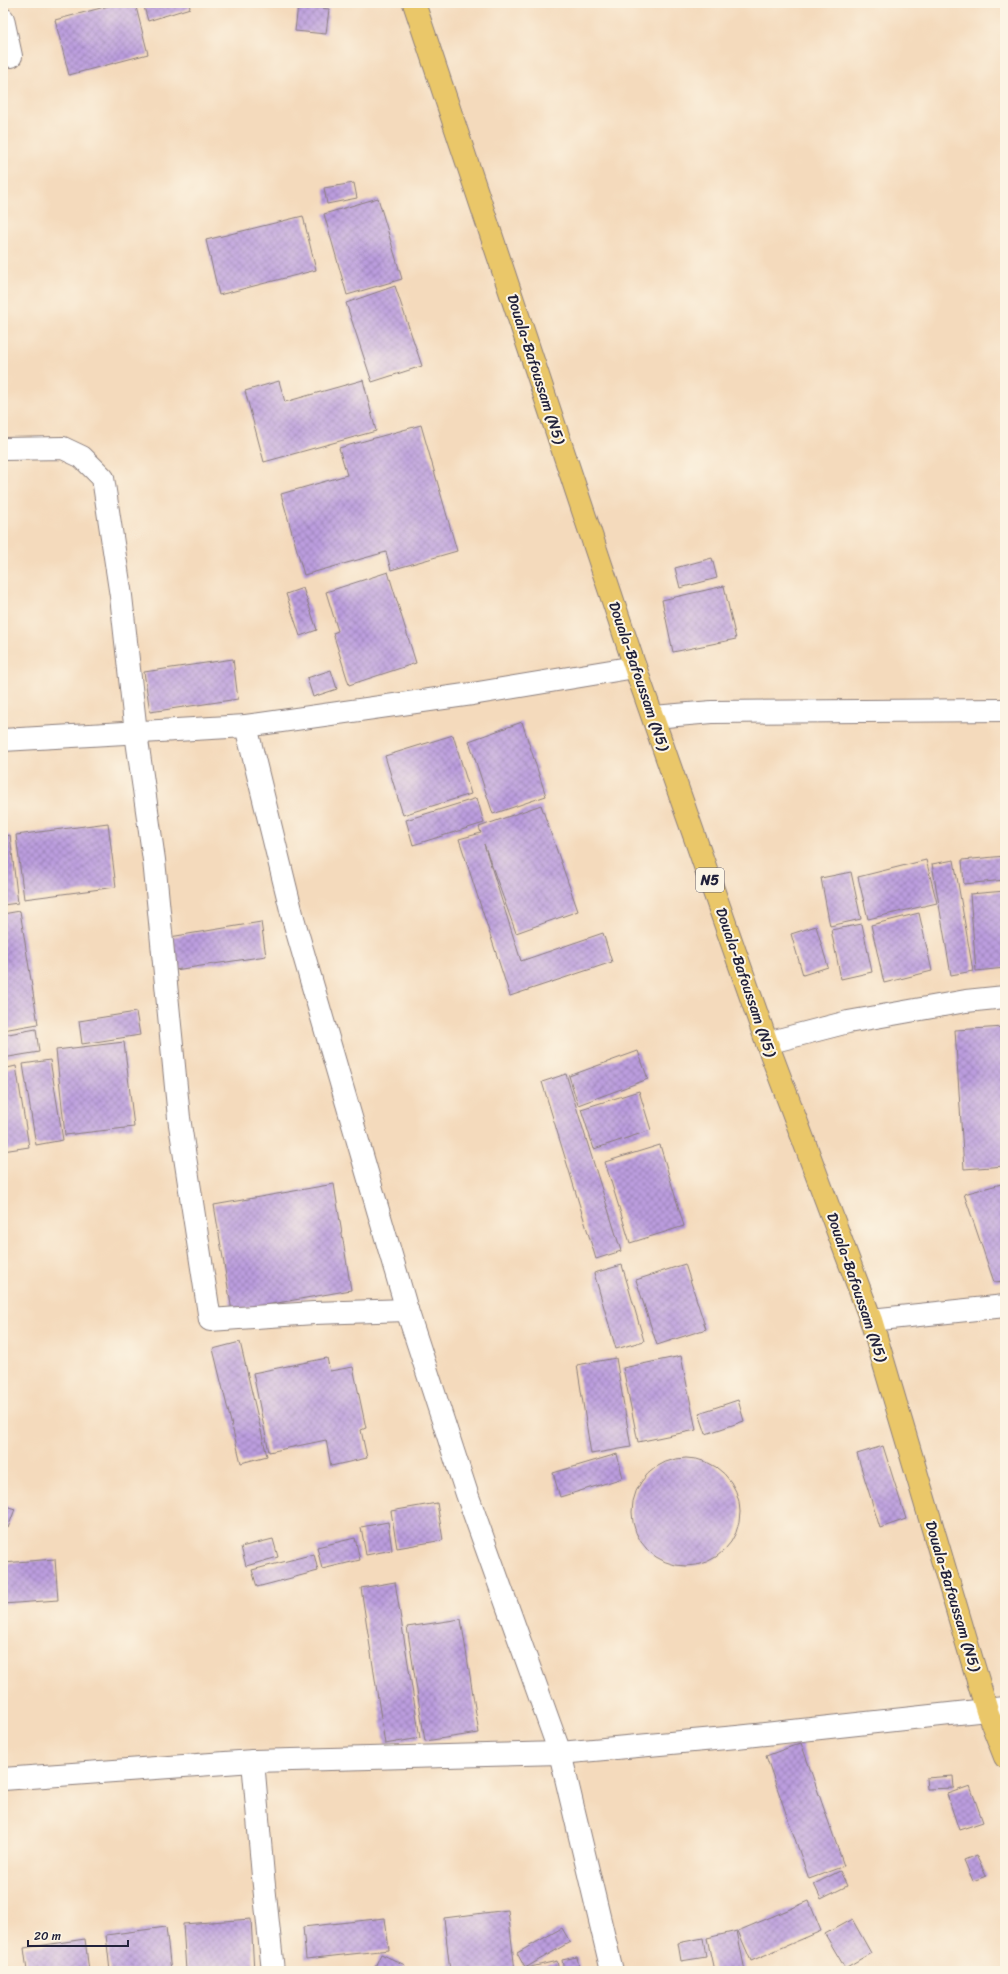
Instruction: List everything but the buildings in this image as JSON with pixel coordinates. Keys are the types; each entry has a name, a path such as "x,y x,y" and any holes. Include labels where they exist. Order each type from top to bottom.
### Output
{"highway":[{"name":"Douala-Bafoussam (N5)","path":"414,3 635,666 767,1043 871,1320 996,1709 1005,1757"}],"street":[{"path":"3,19 11,56"},
{"path":"3,449 63,448 82,457 103,478 121,596 136,733 154,860 179,1118 210,1320 407,1310"},
{"path":"3,740 246,726 472,694 635,666"},
{"path":"654,717 712,712 1005,710"},
{"path":"246,726 293,918 407,1310 467,1494 560,1753 612,1971"},
{"path":"767,1043 848,1022 966,1001 1005,997"},
{"path":"871,1320 1005,1306"},
{"path":"3,1779 254,1761 560,1753 996,1709"},
{"path":"254,1761 273,1971"}]}
